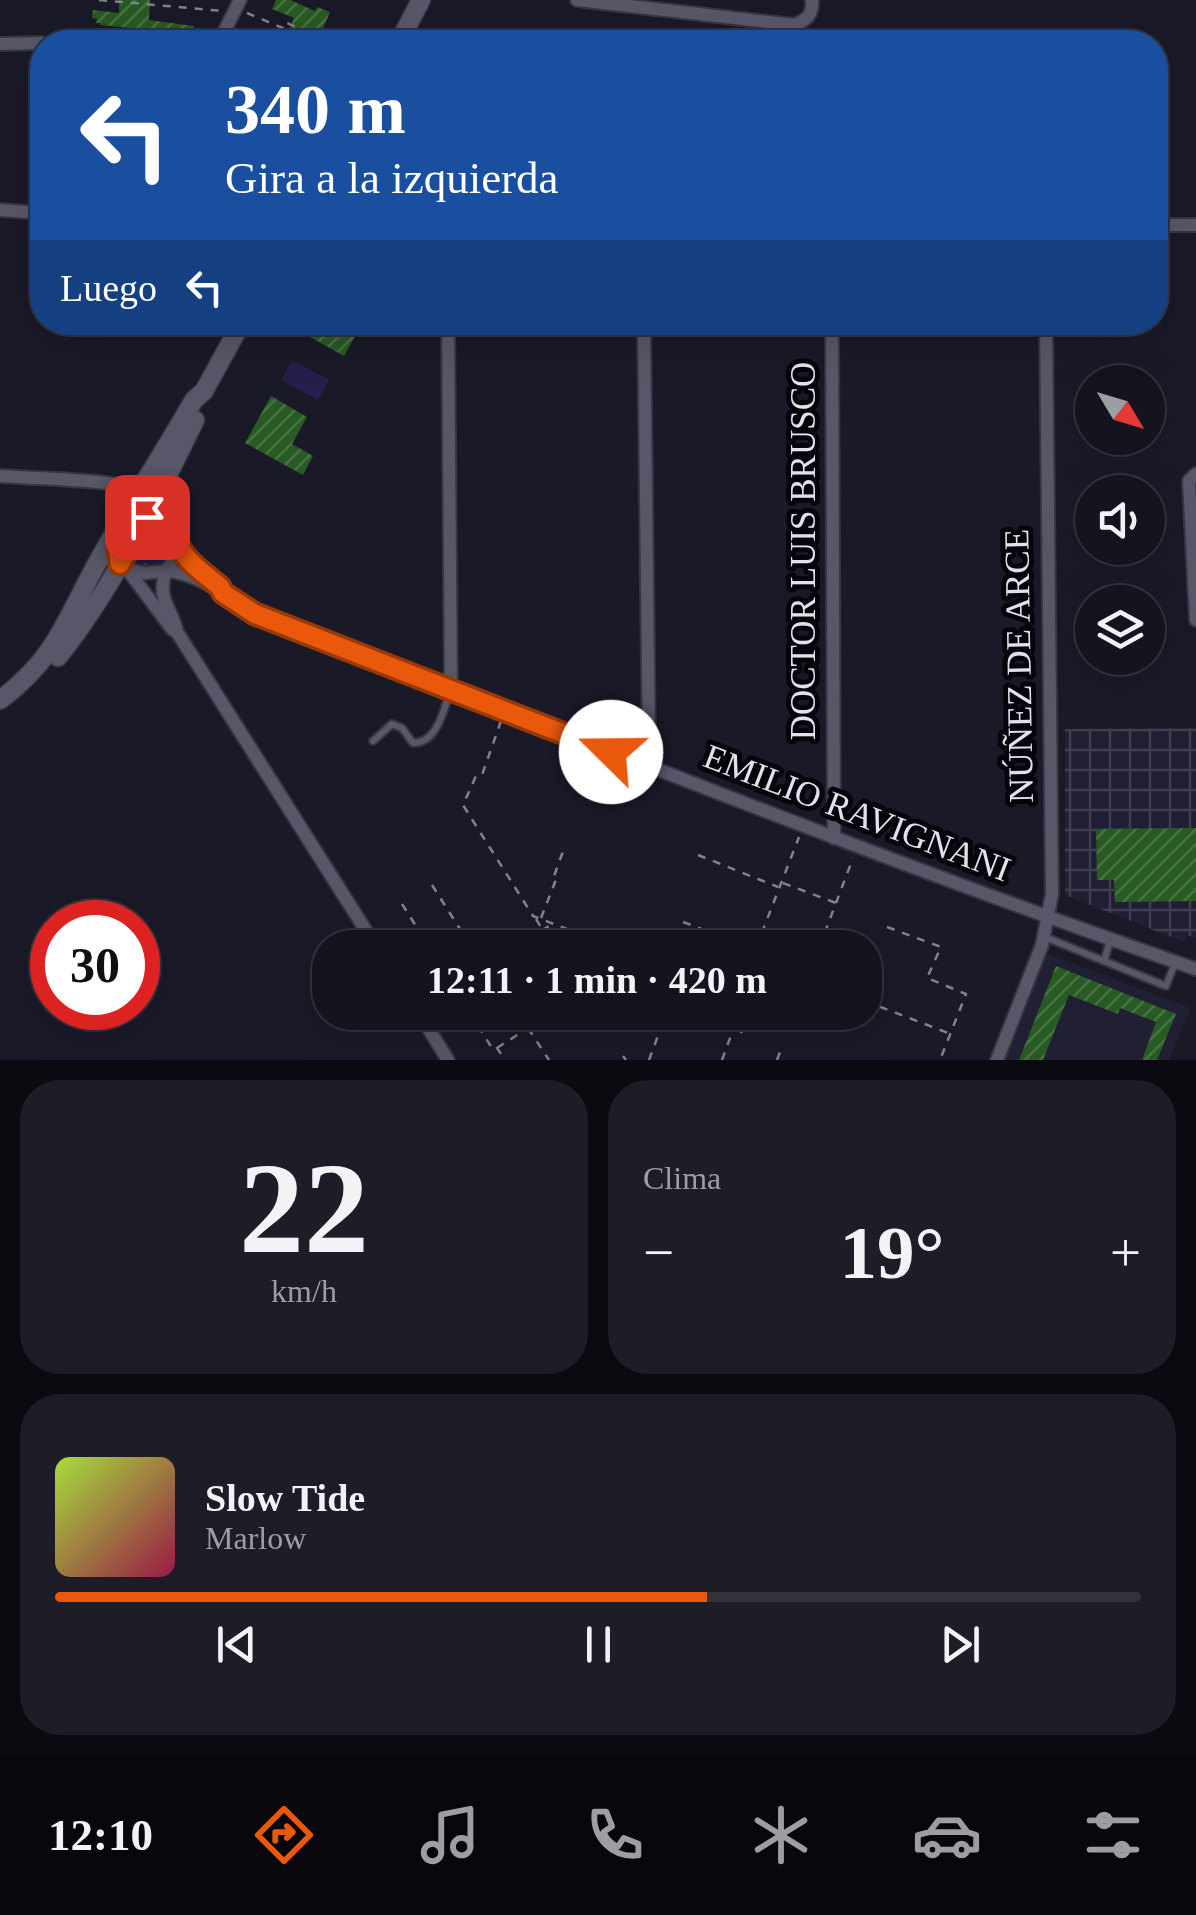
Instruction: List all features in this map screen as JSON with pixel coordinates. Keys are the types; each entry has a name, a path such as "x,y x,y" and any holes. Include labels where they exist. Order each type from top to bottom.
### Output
{"main road":[{"path":"405,30 421,0"},
{"path":"0,700 26,680 52,648 96,566 149,495 203,402 204,391 235,335"},
{"path":"0,712 52,664 123,567 149,495"}],"street":[{"path":"577,0 794,25 804,22 813,10 812,0"},
{"path":"226,30 237,7"},
{"path":"0,44 30,44"},
{"path":"0,210 30,212"},
{"path":"1168,225 1196,224"},
{"path":"448,335 451,689"},
{"path":"644,335 650,752 646,766"},
{"name":"DOCTOR LUIS BRUSCO","path":"832,335 834,838"},
{"name":"NÚÑEZ DE ARCE","path":"997,1060 1044,937 1052,894 1046,335"},
{"path":"1196,474 1190,481 1196,620"},
{"path":"0,476 124,485 149,495"},
{"name":"EMILIO RAVIGNANI","path":"149,495 171,520 187,558 223,593"},
{"path":"178,544 162,582 163,598 177,632 366,930"},
{"path":"123,567 177,632"},
{"name":"EMILIO RAVIGNANI","path":"123,567 155,574 188,574 274,622 1048,918 1175,962 1195,964"},
{"path":"429,1030 448,1060"}],"lane":[{"path":"373,741 392,724 402,728 413,743 422,743 433,735 451,689"},
{"path":"1044,937 1166,986 1175,962"},
{"path":"1104,961 1111,939"}],"path":[{"path":"99,0 237,7 285,29 287,23 304,30"},
{"path":"505,710 482,775 476,776 463,805 543,930 553,924"},
{"path":"762,930 803,826"},
{"path":"538,918 566,846"},
{"path":"826,930 857,847"},
{"path":"698,856 836,903"},
{"path":"432,885 461,930"},
{"path":"402,904 419,930"},
{"path":"538,918 569,930"},
{"path":"683,922 705,930"},
{"path":"887,926 941,946 928,978 966,994 940,1060"},
{"path":"882,1008 950,1034"},
{"path":"481,1030 493,1050 525,1030"},
{"path":"529,1030 549,1060"},
{"path":"722,1060 733,1030"},
{"path":"650,1060 659,1033"},
{"path":"498,1048 505,1060"},
{"path":"776,1060 781,1049"}],"shaded area":[{"path":"292,360 329,380 318,400 281,380"},
{"path":"159,518 167,536 167,555 162,566 143,567 134,555 154,519"},
{"path":"1196,728 1196,938 1187,935 1184,942 1065,895 1065,729"},
{"path":"1046,953 1191,1008 1169,1060 1004,1060"}],"building":[{"path":"119,0 150,0 149,20 194,26 194,30 100,25 92,18 93,10 119,13"},
{"path":"276,0 290,0 315,11 317,7 330,12 322,30 289,30 294,18 272,9"},
{"path":"306,335 356,335 344,356"},
{"path":"271,396 307,417 292,444 313,456 303,475 245,443"},
{"path":"1196,828 1196,901 1115,902 1114,880 1097,880 1096,829"},
{"path":"1056,966 1176,1014 1157,1060 1142,1060 1156,1022 1120,1008 1118,1014 1069,995 1043,1060 1019,1060"}],"route":[{"path":"147,517 120,564 118,549 141,491 150,494 167,512 187,558 223,593 255,614 611,752"}]}
